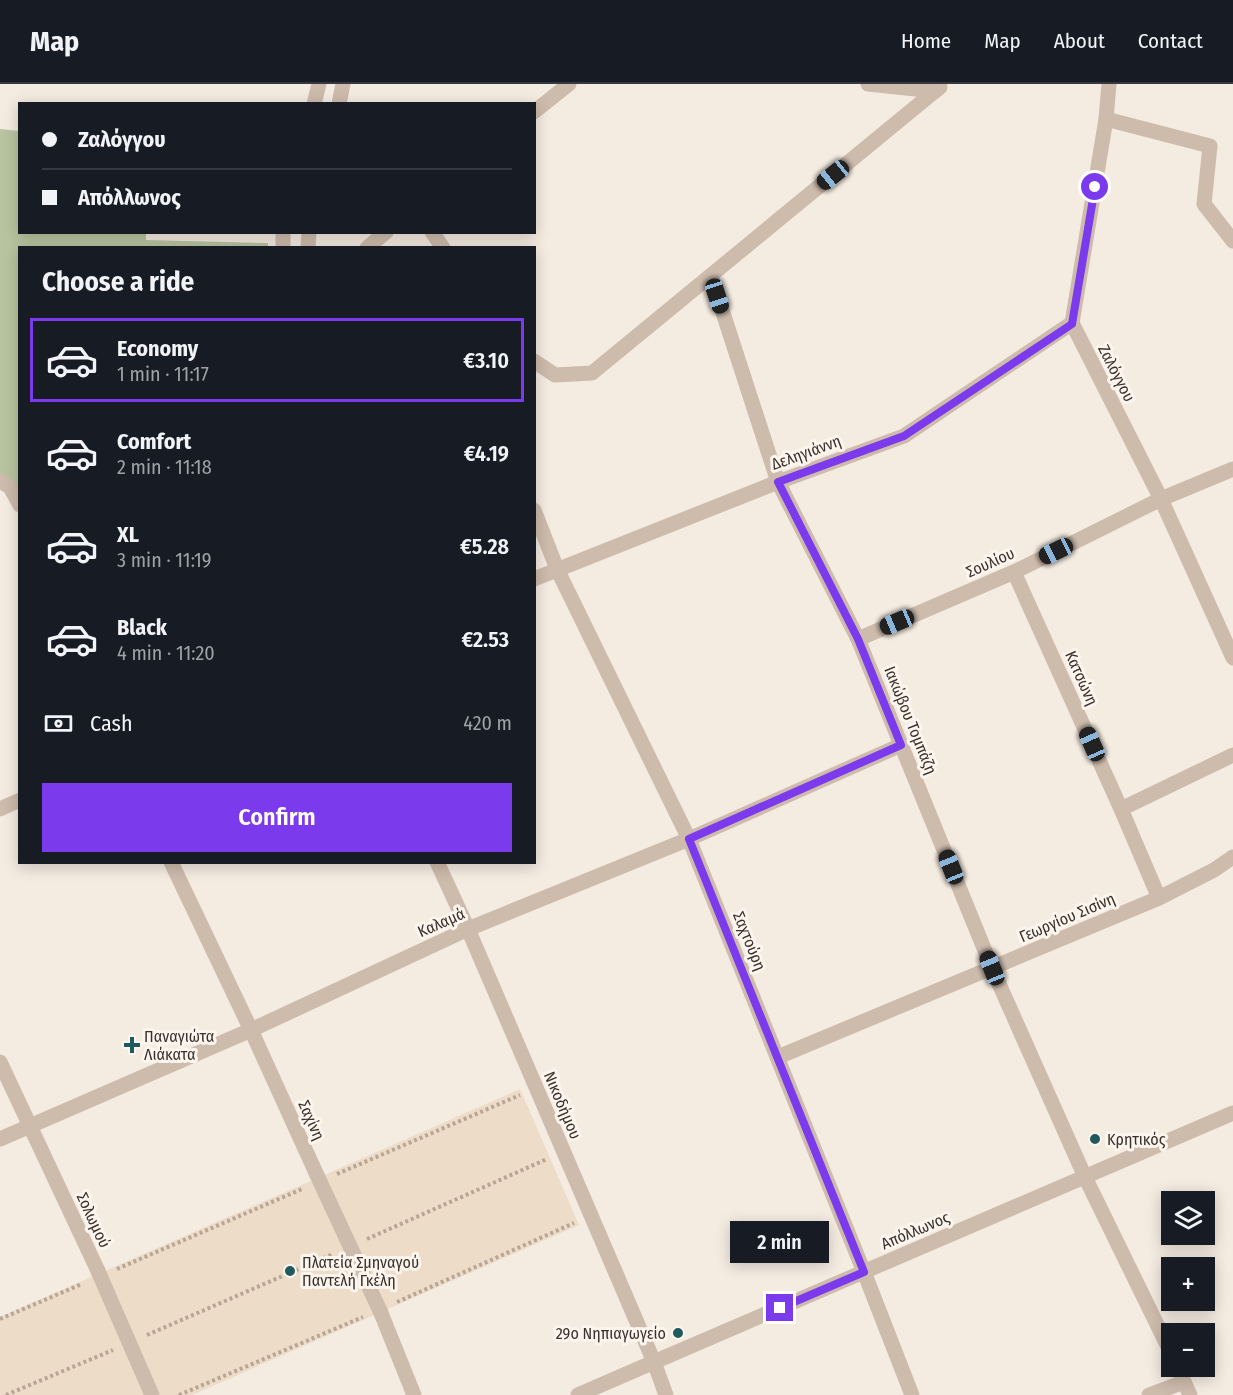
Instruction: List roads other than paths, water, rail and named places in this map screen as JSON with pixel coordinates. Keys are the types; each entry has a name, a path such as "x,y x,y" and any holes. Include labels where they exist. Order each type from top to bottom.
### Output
{"street":[{"path":"314,102 319,84"},
{"path":"340,102 344,84"},
{"path":"536,110 569,84"},
{"path":"868,84 940,87"},
{"path":"1072,324 1106,119 1109,84"},
{"path":"536,362 555,375 592,373 940,87"},
{"path":"1106,119 1210,146 1204,204 1233,241"},
{"path":"369,246 384,234"},
{"name":"Ιακώβου Τομπάζη","path":"711,276 778,482 858,639 992,968 1085,1177 1161,1332"},
{"name":"Δεληγιάννη","path":"536,578 778,482 904,436 1072,324"},
{"name":"Ζαλόγγου","path":"1072,324 1161,499 1233,658"},
{"name":"Σουλίου","path":"858,639 1014,572 1161,499 1233,469"},
{"path":"0,481 10,487 18,501"},
{"name":"Σαχτούρη","path":"536,515 557,569 689,839 912,1395"},
{"name":"Κατσώνη","path":"1014,572 1159,898"},
{"name":"Καλαμά","path":"0,1139 251,1030 468,929 689,839 901,745"},
{"path":"1121,809 1233,755"},
{"path":"0,809 18,801"},
{"name":"Γεωργίου Σισίνη","path":"778,1057 1159,898 1215,870 1233,857"},
{"name":"Σαχίνη","path":"172,864 381,1313 414,1395"},
{"name":"Νικοδήμου","path":"438,864 537,1088 666,1395"},
{"name":"Σολωμού","path":"0,1062 100,1274 152,1395"},
{"name":"Απόλλωνος","path":"578,1395 1233,1113"},
{"path":"1149,1395 1187,1388"}],"place":[{"name":"Παναγιώτα Λιάκατα","path":"132,1045"},
{"name":"Κρητικός","path":"1095,1139"},
{"name":"Πλατεία Σμηναγού Παντελή Γκέλη","path":"290,1271"},
{"name":"29ο Νηπιαγωγείο","path":"678,1333"}]}
